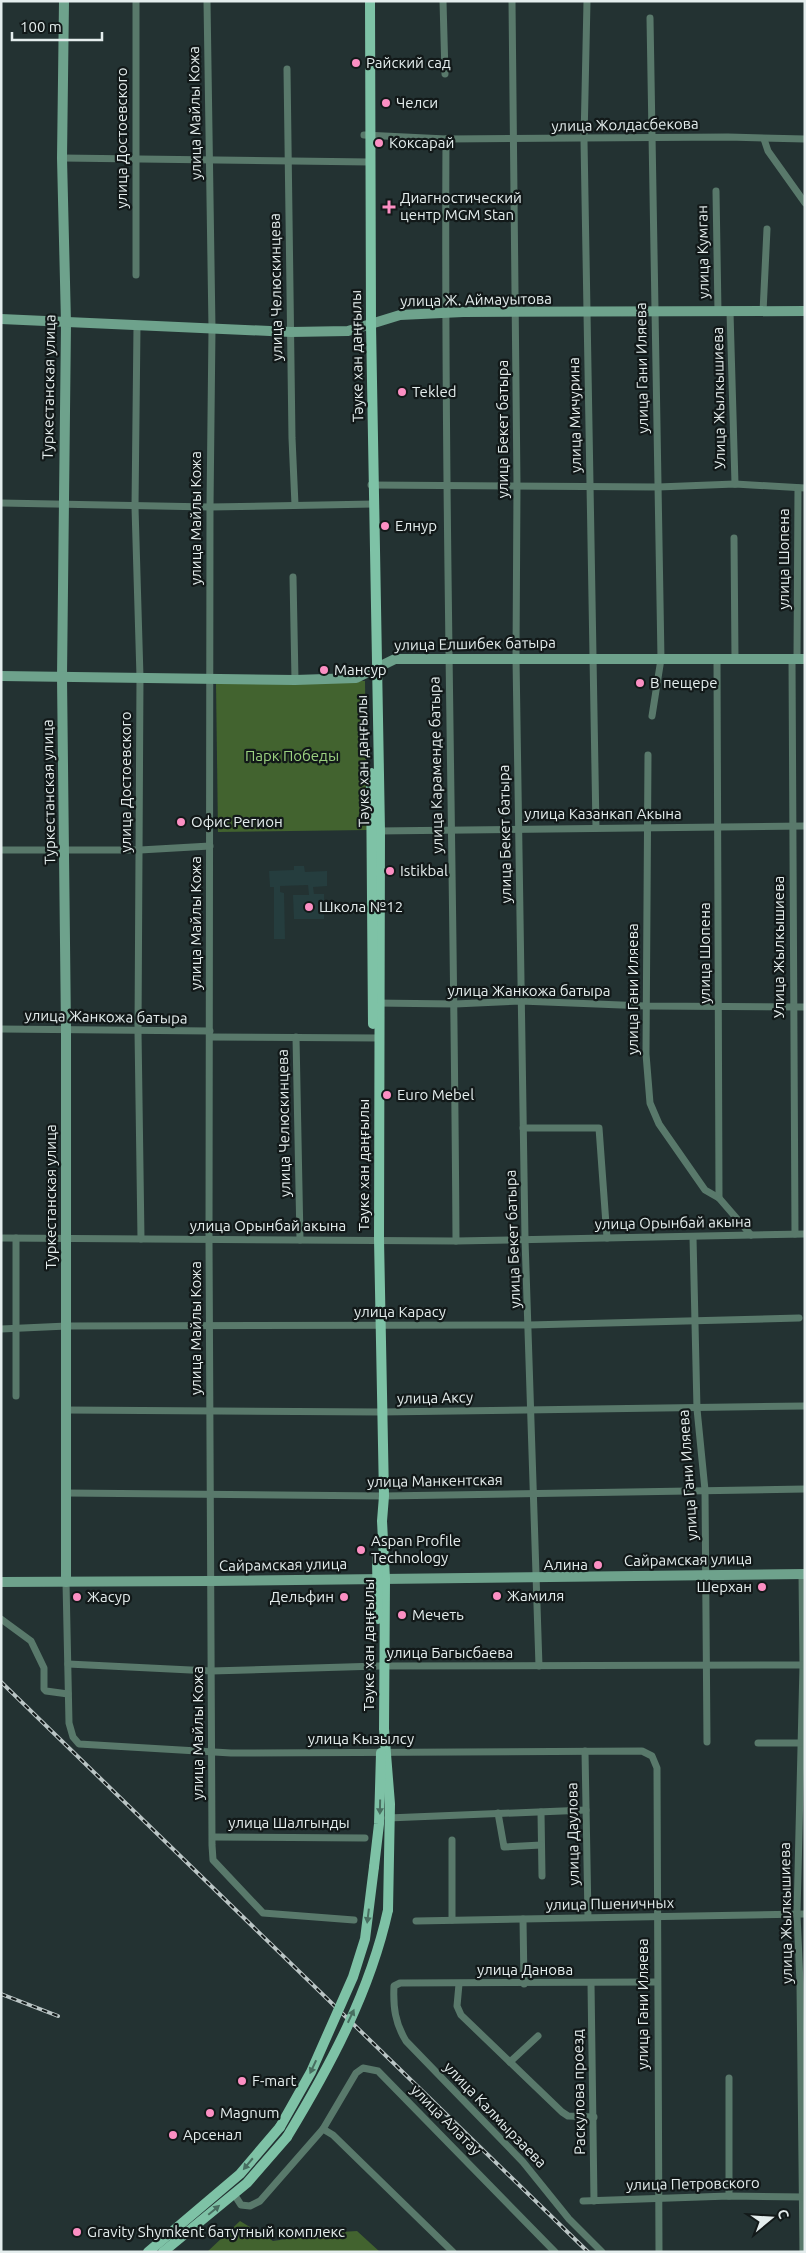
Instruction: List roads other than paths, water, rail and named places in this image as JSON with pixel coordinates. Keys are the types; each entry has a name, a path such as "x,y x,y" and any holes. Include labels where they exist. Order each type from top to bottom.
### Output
{"main road":[{"name":"Тәуке хан даңғылы","path":"365,1 367,135"},
{"name":"Тәуке хан даңғылы","path":"148,2252 240,2174 280,2127 311,2072 353,1977 366,1939 379,1824 384,1729 377,1240 376,831 366,161 370,1"},
{"name":"Тәуке хан даңғылы","path":"163,2252 247,2183 287,2136 323,2078 367,1983 381,1942 388,1910 390,1854 388,1818 390,1804 383,1755"}],"street":[{"name":"Туркестанская улица","path":"64,1 62,158 66,323 62,677 66,1030 66,1582"},
{"name":"улица Достоевского","path":"136,1 136,275"},
{"name":"улица Майлы Кожа","path":"207,1 212,329 210,507 210,1411 213,1860 263,1913 354,1920"},
{"path":"442,1 445,74"},
{"name":"улица Бекет батыра","path":"512,1 518,828 525,1239 530,1325 539,1666"},
{"name":"улица Мичурина","path":"587,1 584,140 596,828"},
{"name":"улица Гани Иляева","path":"650,18 660,659 652,716"},
{"name":"улица Челюскинцева","path":"287,69 290,161 292,438 295,505"},
{"name":"улица Жолдасбекова","path":"367,135 514,140 728,137 764,140 805,139"},
{"name":"улица Караменде батыра","path":"446,139 445,313 448,658 455,1004 456,1241"},
{"path":"764,140 768,151 805,203"},
{"path":"62,158 366,161"},
{"name":"улица Кумган","path":"716,191 718,312"},
{"path":"762,312 767,230"},
{"name":"улица Ж. Аймауытова","path":"1,319 291,332 348,331 400,315 445,313 805,311"},
{"name":"Улица Жылкышиева","path":"730,312 734,484"},
{"name":"улица Достоевского","path":"136,326 135,507 140,677 138,1031 141,1239"},
{"path":"372,485 447,484 658,488 734,484 801,488"},
{"name":"улица Шопена","path":"798,659 801,488"},
{"path":"1,503 135,507 372,504"},
{"path":"734,538 735,659"},
{"path":"293,577 295,680"},
{"name":"улица Елшибек батыра","path":"1,676 295,680 356,678 374,671 382,663 395,659 798,659"},
{"name":"улица Шопена","path":"718,659 719,1198"},
{"name":"Улица Жылкышиева","path":"795,1234 792,826 798,659"},
{"name":"улица Гани Иляева","path":"648,755 646,1054 650,1102 660,1124 705,1190 719,1198"},
{"name":"улица Казанкап Акына","path":"376,831 805,826"},
{"path":"1,850 140,850 210,846"},
{"name":"улица Жанкожа батыра","path":"376,1003 455,1004 521,1001 646,1006 805,1007"},
{"name":"улица Жанкожа батыра","path":"1,1029 376,1038"},
{"name":"улица Челюскинцева","path":"296,1037 300,1240"},
{"path":"523,1128 599,1128 607,1238"},
{"path":"719,1198 751,1235"},
{"name":"улица Орынбай акына","path":"1,1238 456,1241 805,1234"},
{"name":"улица Гани Иляева","path":"693,1237 697,1409 705,1490 707,1742"},
{"path":"16,1238 16,1396"},
{"name":"улица Карасу","path":"1,1329 66,1326 378,1327 530,1325 799,1318"},
{"name":"улица Аксу","path":"66,1410 379,1412 805,1406"},
{"name":"улица Манкентская","path":"66,1493 380,1496 805,1489"},
{"name":"Сайрамская улица","path":"1,1582 804,1574"},
{"name":"улица Жылкышиева","path":"803,2252 801,1743 804,1574"},
{"path":"1,1619 31,1641 44,1668 44,1689 46,1691 68,1694 66,1582"},
{"name":"улица Багысбаева","path":"68,1664 211,1671 382,1666 803,1665"},
{"name":"улица Кызылсу","path":"68,1694 73,1737 80,1744 211,1752 383,1755 642,1751 652,1756"},
{"path":"758,1743 801,1743"},
{"name":"улица Даулова","path":"585,1751 588,1918"},
{"name":"улица Гани Иляева","path":"652,1756 657,1768 656,1982 659,2252"},
{"path":"388,1818 586,1810"},
{"path":"541,1812 542,1876"},
{"path":"498,1813 504,1847 541,1845"},
{"name":"улица Шалгынды","path":"214,1836 364,1838"},
{"path":"452,1840 452,1920"},
{"name":"улица Пшеничных","path":"416,1921 801,1914"},
{"path":"523,1919 524,1984"},
{"name":"улица Данова","path":"394,1986 400,1983 656,1982"},
{"name":"Раскулова проезд","path":"591,1983 594,2201"},
{"path":"458,1984 458,2011 510,2062 565,2115 594,2116"},
{"name":"улица Калмырзаева","path":"394,1986 393,2005 398,2028 406,2041 523,2162 570,2219 602,2252"},
{"path":"510,2062 538,2036"},
{"name":"улица Алатау","path":"234,2194 241,2205 250,2206 260,2201 306,2146 323,2129 356,2073 363,2068 378,2071 555,2252"},
{"path":"728,2078 729,2196"},
{"path":"323,2129 333,2135 453,2252"},
{"name":"улица Петровского","path":"582,2201 729,2196 804,2197"}],"railway":[{"path":"1,1682 588,2252"},
{"path":"1,1994 58,2016"}],"place":[{"name":"Райский сад","path":"356,63"},
{"name":"Челси","path":"386,103"},
{"name":"Коксарай","path":"379,143"},
{"name":"Диагностический центр MGM Stan","path":"389,207"},
{"name":"Tekled","path":"402,392"},
{"name":"Елнур","path":"385,526"},
{"name":"Мансур","path":"324,670"},
{"name":"В пещере","path":"640,683"},
{"name":"Офис Регион","path":"181,822"},
{"name":"Istikbal","path":"390,871"},
{"name":"Школа №12","path":"309,907"},
{"name":"Euro Mebel","path":"387,1095"},
{"name":"Aspan Profile Technology","path":"361,1550"},
{"name":"Алина","path":"598,1565"},
{"name":"Шерхан","path":"762,1587"},
{"name":"Жамиля","path":"497,1596"},
{"name":"Жасур","path":"77,1597"},
{"name":"Дельфин","path":"344,1597"},
{"name":"Мечеть","path":"402,1615"},
{"name":"F-mart","path":"242,2081"},
{"name":"Magnum","path":"210,2113"},
{"name":"Арсенал","path":"173,2135"},
{"name":"Gravity Shymkent батутный комплекс","path":"77,2232"}],"park label":[{"name":"Парк Победы","path":"292,756"}]}
